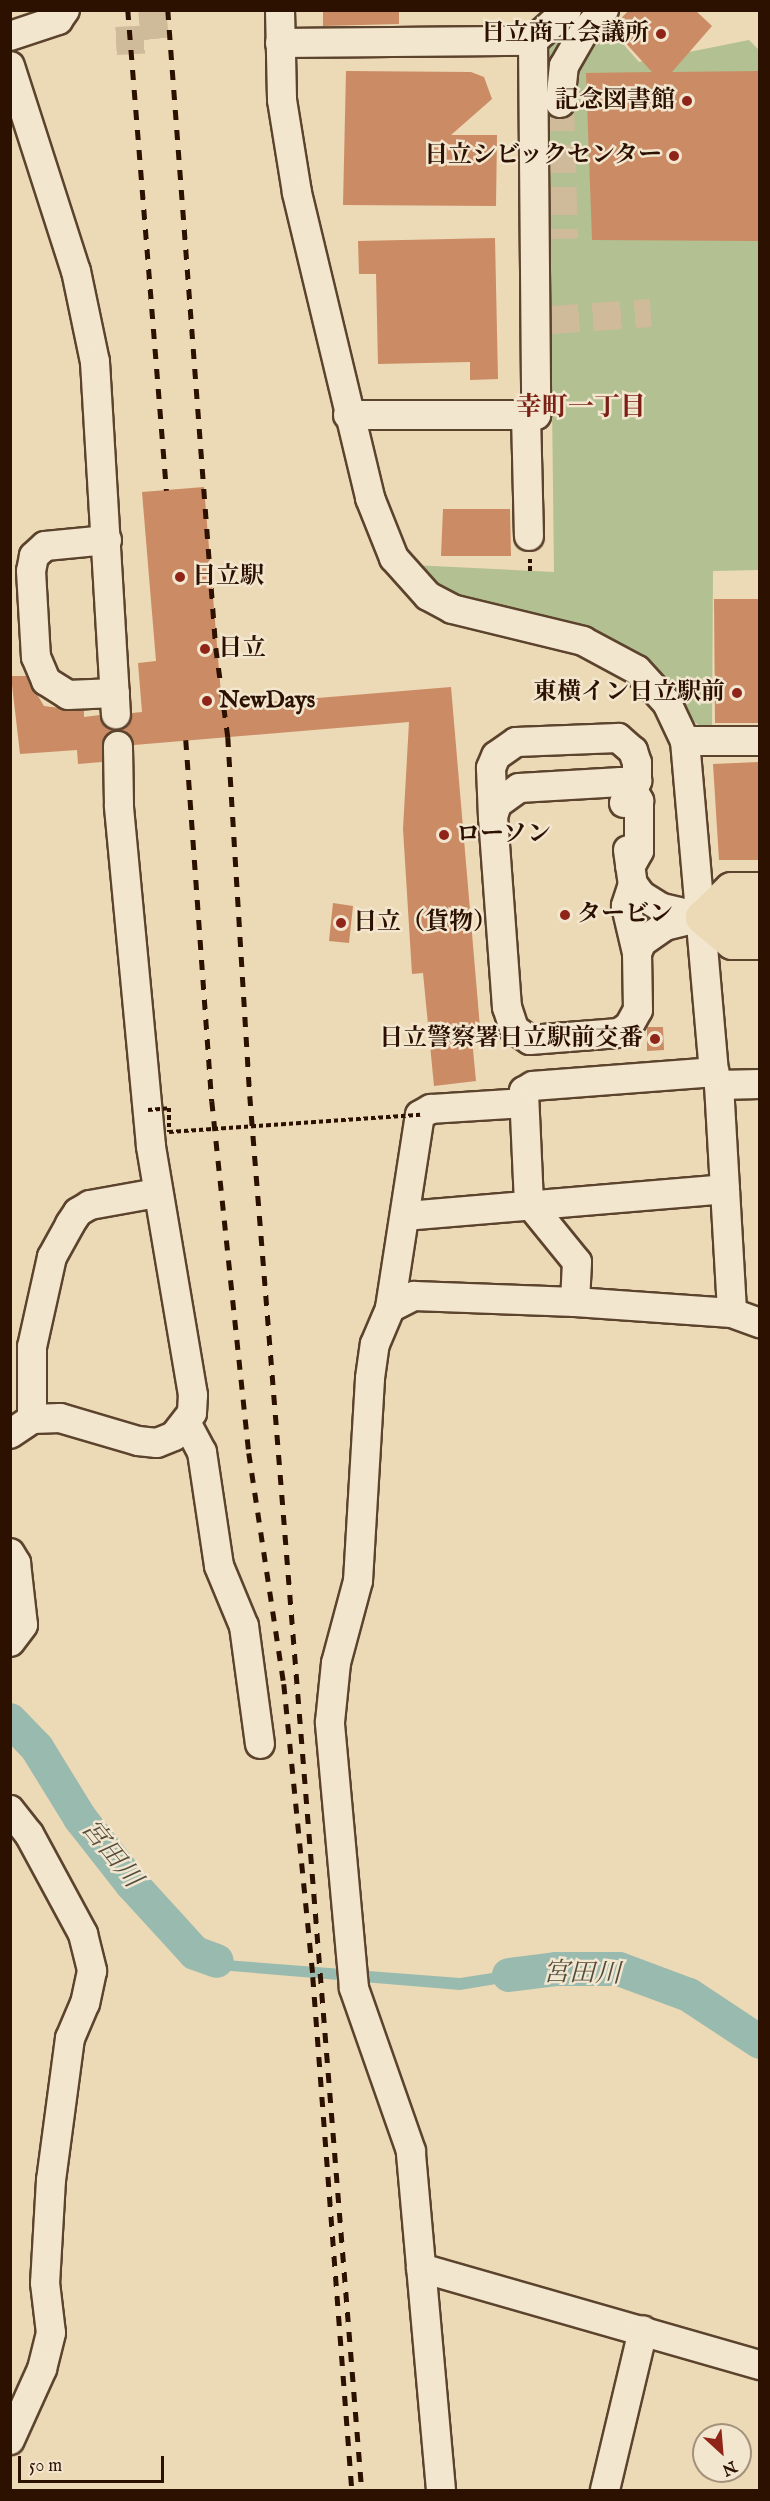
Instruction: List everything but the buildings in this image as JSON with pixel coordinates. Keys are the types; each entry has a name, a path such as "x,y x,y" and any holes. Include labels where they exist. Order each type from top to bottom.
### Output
{"main road":[{"path":"702,917 731,889 759,889"},
{"path":"702,917 759,917"},
{"path":"702,917 732,942 759,942"}],"street":[{"path":"10,36 58,20 65,10"},
{"path":"280,10 280,43 291,159 348,415 383,534 410,579 428,596 452,609 583,641 607,651 652,684 668,703 685,741 725,1189 752,1320 575,1302 414,1296 390,1308"},
{"path":"280,43 533,41 567,10"},
{"path":"560,103 564,66 584,32 604,10"},
{"path":"348,415 536,415 544,320 533,41"},
{"path":"10,66 76,271 95,362 107,540 115,704 69,695 46,681 36,657 31,571 34,556 45,546 107,540"},
{"path":"526,415 529,536"},
{"path":"493,817 497,804 519,788 603,781 621,782 628,796 639,801 641,841 626,906 637,953 638,1010 629,1026 610,1034 530,1040 520,1036 507,1007 493,817 491,768 496,756 516,742 618,738 633,751 637,763 637,781 628,796"},
{"path":"685,741 759,741"},
{"path":"118,746 119,806 157,1193 193,1395 187,1424 174,1436 157,1443 138,1441 60,1418 21,1426 32,1347 52,1257 78,1212 90,1205 157,1193"},
{"path":"632,876 649,903 702,917"},
{"path":"637,953 642,942 654,932 702,917"},
{"path":"575,1302 577,1262 529,1203 524,1091 533,1086 716,1079 759,1084"},
{"path":"441,2490 411,2151 354,1988 330,1722 336,1663 358,1581 370,1378 375,1344 390,1308 420,1116 431,1109 523,1103"},
{"path":"406,1216 529,1203 725,1189"},
{"path":"187,1424 202,1452 219,1566 244,1626 254,1676 260,1744"},
{"path":"10,1553 16,1563 23,1625 12,1637"},
{"path":"10,1810 29,1834 83,1934 92,1971 85,2003 70,2038 51,2180 45,2283 51,2333 42,2369 10,2440"},
{"path":"421,2268 759,2365"},
{"path":"605,2490 643,2330"}],"path":[{"path":"148,1110 169,1108 169,1132 420,1116"}],"green space":[{"path":"579,10 608,11 617,19 609,28 639,62 749,40 760,51 759,570 713,571 712,731 705,730 688,717 643,660 616,642 592,630 462,599 430,586 412,565 554,572 551,320 541,48"}],"water":[{"path":"183,1930 200,1947 225,1960 460,1978 557,1963 556,1974 460,1990 231,1971 191,1959 173,1941"}],"waterway":[{"name":"宮田川","path":"10,1720 37,1748 80,1818 131,1883 195,1953 217,1961"},
{"name":"宮田川","path":"509,1975 556,1969 619,1969 689,1995 760,2042"}],"tunnel":[{"path":"116,41 155,39 152,10"},
{"path":"560,103 564,239"},
{"path":"551,320 651,313"}],"railway":[{"path":"128,10 167,490"},
{"path":"168,10 216,648 228,737 250,1096 362,2490"},
{"path":"186,740 212,1101 249,1453 284,1684 313,1977 352,2490"}],"place":[{"name":"日立商工会議所","path":"661,34"},
{"name":"記念図書館","path":"687,101"},
{"name":"日立シビックセンター","path":"674,156"},
{"name":"日立駅","path":"180,577"},
{"name":"日立","path":"205,649"},
{"name":"東横イン日立駅前","path":"737,693"},
{"name":"NewDays","path":"207,701"},
{"name":"ローソン","path":"444,835"},
{"name":"タービン","path":"565,915"},
{"name":"日立（貨物）","path":"341,923"},
{"name":"日立警察署日立駅前交番","path":"655,1039"}],"district":[{"name":"幸町一丁目","path":"581,408"}]}
